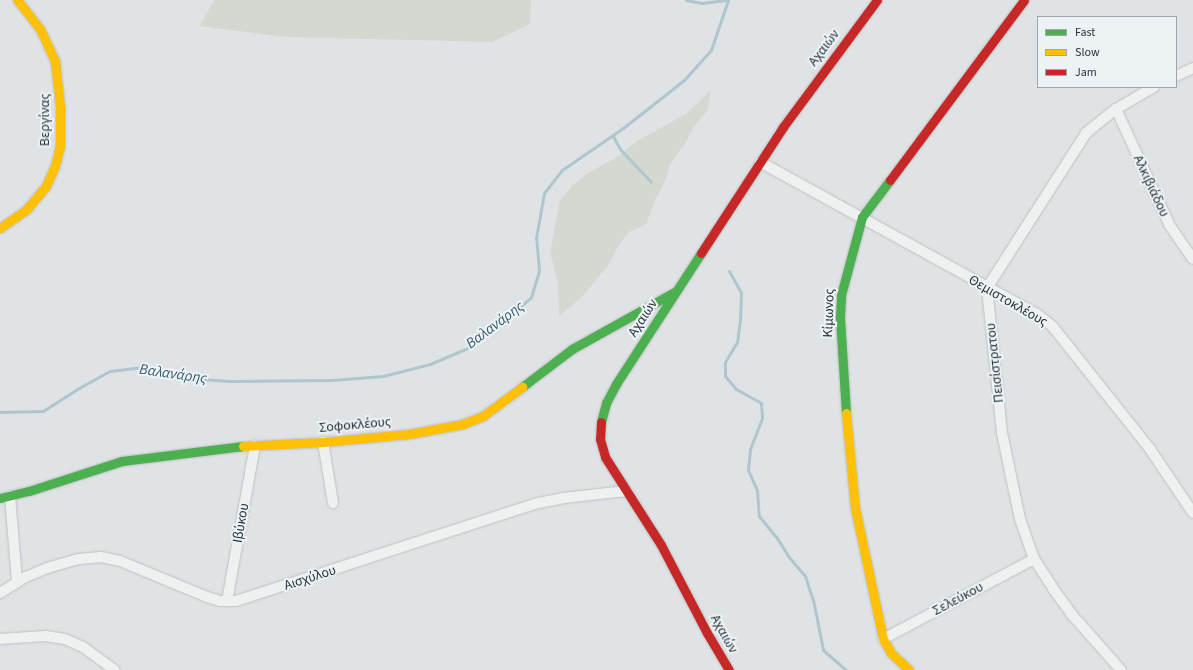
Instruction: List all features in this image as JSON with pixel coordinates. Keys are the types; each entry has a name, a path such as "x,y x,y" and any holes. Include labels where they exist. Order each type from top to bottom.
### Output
{"street":[{"name":"Βεργίνας","path":"0,228 26,210 44,190 53,173 60,146 60,106 55,61 40,29 17,0"},
{"name":"Αχαιών","path":"729,670 707,633 661,544 605,457 601,446 600,434 602,414 616,384 760,162 791,116 877,0"},
{"name":"Κίμωνος","path":"910,670 891,653 883,639 853,492 845,404 841,328 841,295 862,217 1024,0"},
{"path":"1177,76 1193,68"},
{"path":"987,288 1086,133 1116,109 1152,88"},
{"name":"Αλκιβιάδου","path":"1116,109 1170,226 1193,259"},
{"name":"Θεμιστοκλέους","path":"760,162 862,217 987,288 1037,314 1053,327 1150,449 1193,513"},
{"name":"Πεισίστρατου","path":"987,288 1002,433 1020,519 1034,559 1073,616 1121,670"},
{"name":"Σοφοκλέους","path":"5,497 113,463 168,455 255,446 323,442 409,434 445,429 470,422 489,412 572,349 678,290"},
{"path":"323,442 333,503"},
{"name":"Ιβύκου","path":"227,601 255,446"},
{"name":"Αισχύλου","path":"0,593 37,571 79,559 107,558 120,561 201,595 227,601 236,601 251,598 538,503 564,498 627,491"},
{"path":"5,497 17,582"},
{"name":"Σελεύκου","path":"883,639 1034,559"},
{"path":"0,639 46,636 65,639 89,650 115,670"}],"shaded area":[{"path":"214,0 531,0 530,24 492,42 285,37 200,26"},
{"path":"711,90 707,111 694,126 686,142 670,165 666,179 646,224 629,232 619,245 607,267 592,285 581,298 559,316 558,284 550,252 560,200 574,184 588,173 619,156 637,141 686,114"}],"waterway":[{"path":"686,0 702,3 728,0"},
{"name":"Βαλανάρης","path":"0,412 43,411 79,388 110,371 145,367 186,378 230,381 332,380 383,376 430,364 470,347 531,297 539,270 536,238 544,193 562,170 623,128 684,80 711,50 728,0"},
{"path":"613,136 620,149 651,182"},
{"path":"729,271 741,293 737,342 725,362 725,376 736,389 761,403 762,418 750,450 748,470 757,490 759,516 805,576 814,604 823,650 846,670"}],"traffic: fast":[{"path":"846,413 840,317 841,295 862,217 890,180"},
{"path":"601,422 606,403 616,384 701,253"},
{"path":"522,387 572,349 676,291"},
{"path":"0,498 29,491 122,461 243,446"}],"traffic: slow":[{"path":"0,228 26,210 46,186 55,166 60,146 60,106 55,61 40,29 17,0"},
{"path":"243,446 323,442 409,434 463,424 483,416 522,387"},
{"path":"846,413 855,508 883,639 891,653 909,670"}],"traffic: jam":[{"path":"701,253 783,127 877,0"},
{"path":"890,180 1024,0"},
{"path":"601,422 600,439 605,457 661,545 707,633 729,670"}]}
